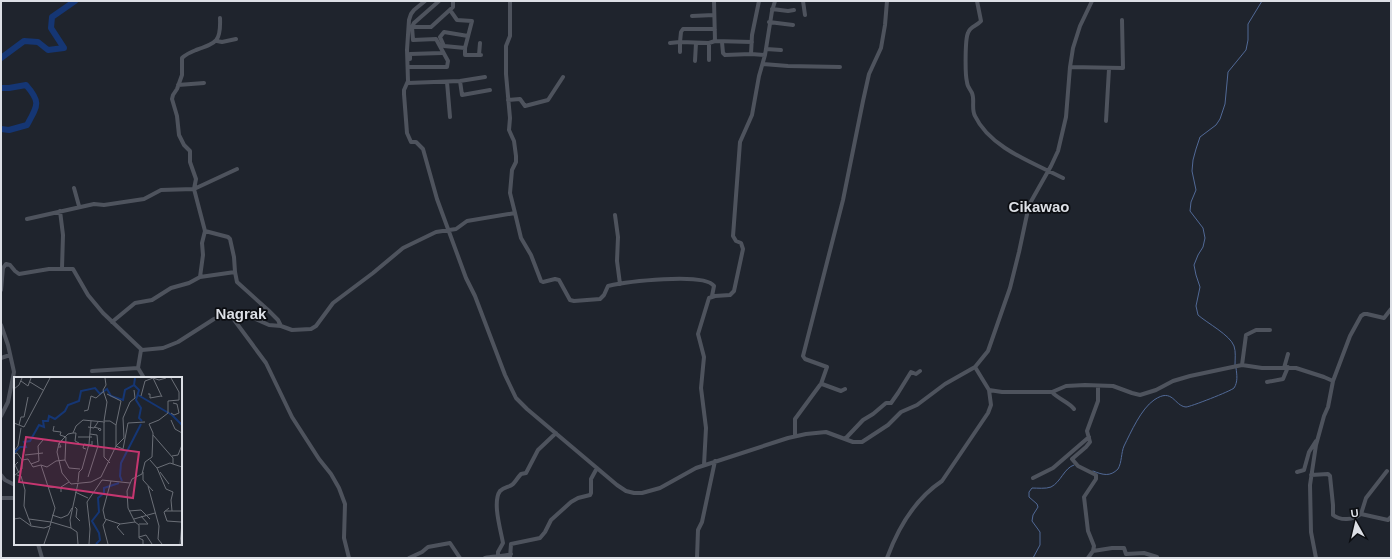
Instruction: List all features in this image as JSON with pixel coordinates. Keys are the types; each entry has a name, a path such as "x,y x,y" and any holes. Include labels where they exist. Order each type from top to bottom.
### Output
{"street":[{"path":"409,67 447,67 448,61 442,53 436,39 413,40 411,14 425,1"},
{"path":"409,67 407,50 411,27 439,1"},
{"path":"411,27 431,26 453,8 453,1"},
{"path":"510,1 510,38 506,44 506,86 510,118 509,130 514,141 516,156 516,162 512,170 510,193 521,238 531,255 542,282 555,279 559,280 568,299 574,301 600,299 604,295 608,286 657,279 696,280 713,284 712,296 709,298 698,334 704,357 701,388 706,428 704,465"},
{"path":"714,1 716,41"},
{"path":"751,54 759,1"},
{"path":"712,296 732,295 737,282 743,249 741,243 736,241 733,236 740,145 741,139 752,118 759,76 765,56 772,9 775,1"},
{"path":"803,1 805,15"},
{"path":"795,436 795,419 821,384 826,367 805,358 804,354 843,200 868,81 880,48 885,25 887,1"},
{"path":"977,1 981,21 979,24 972,27 968,32 966,44 967,82 973,96 974,115 984,131 1001,144 1036,165 1064,178"},
{"path":"442,53 410,54 408,83 404,92 407,133 411,142 416,142 423,149 437,199 466,278 475,296 505,375 516,398 538,419 626,491 642,493 660,488 704,465 795,436 823,431 856,442 865,441 890,423 901,412 917,405 945,384 975,367 988,351 1010,288 1029,205 1058,150 1066,122 1073,48 1080,26 1092,1"},
{"path":"772,9 788,11 794,10"},
{"path":"450,10 457,20 472,21 465,48 465,56 480,55 480,43"},
{"path":"692,16 714,15"},
{"path":"217,40 220,31 220,18"},
{"path":"1070,67 1123,68 1122,20"},
{"path":"770,22 793,25"},
{"path":"680,52 681,32 684,29 715,29"},
{"path":"465,48 444,46 440,37 444,32 468,36"},
{"path":"200,276 202,243 205,231 194,189 196,179 190,162 190,151 184,145 179,135 177,116 172,99 182,75 183,57 217,40 226,42 236,39"},
{"path":"670,43 709,43 716,41 752,42"},
{"path":"722,42 723,53 725,55 751,54 765,56"},
{"path":"695,61 696,43"},
{"path":"709,43 709,60"},
{"path":"766,49 782,50"},
{"path":"763,64 840,67"},
{"path":"1106,121 1109,68"},
{"path":"408,83 460,81 485,77"},
{"path":"508,100 520,99 524,106 548,100 563,77"},
{"path":"460,81 462,95 490,90"},
{"path":"447,82 450,117"},
{"path":"178,85 204,83"},
{"path":"28,218 79,206 94,204 117,204 144,199 161,190 194,189 237,169"},
{"path":"74,188 79,206"},
{"path":"60,211 63,235 62,268"},
{"path":"1,293 3,268 5,265 9,264 19,274 62,268 74,270 90,298 141,350 146,351 163,348 178,342 214,319 229,313 240,312 269,325 281,326 296,330 306,330 313,328 333,303 350,292 403,248 436,232 459,228 467,221 515,213"},
{"path":"615,215 618,237 617,261 620,284"},
{"path":"205,231 228,237 230,239 237,282 278,320 281,326"},
{"path":"112,322 135,302 152,300 171,288 189,283 200,276 235,272"},
{"path":"1316,558 1311,532 1311,475 1318,439 1324,416 1328,408 1334,381 1350,336 1361,316 1367,314 1384,318 1391,308"},
{"path":"229,313 266,363 292,417 340,488 345,504 344,538 349,558"},
{"path":"1,325 14,372 8,402 1,416"},
{"path":"1242,366 1246,335 1256,330 1270,330"},
{"path":"141,350 138,368 143,377"},
{"path":"1,358 10,354"},
{"path":"1267,382 1283,378 1288,354"},
{"path":"989,390 1002,392 1052,392 1066,386 1076,385 1113,386 1132,394 1140,395 1164,387 1173,381 1190,376 1242,366 1286,368 1311,372 1334,381"},
{"path":"888,558 898,530 932,488 942,481 988,413 991,406 989,390 975,367"},
{"path":"92,372 138,368"},
{"path":"845,439 863,420 886,403 891,403 911,372 916,374 920,371"},
{"path":"821,384 841,391 845,389"},
{"path":"1088,558 1093,551 1094,546 1088,531 1084,497 1096,480 1096,475 1078,466 1072,461 1072,457 1090,442 1087,431 1098,401 1098,386"},
{"path":"1052,392 1074,409"},
{"path":"498,556 498,552 503,543 496,502 498,495 502,490 512,485 521,474 526,473 538,450 556,433"},
{"path":"1033,478 1053,468 1089,437"},
{"path":"1297,472 1304,470 1309,452 1318,439"},
{"path":"697,558 698,530 702,522 716,461"},
{"path":"484,558 510,556 512,544 540,538 553,518 574,500 591,493 591,480 598,468"},
{"path":"1361,514 1366,498 1387,471"},
{"path":"1311,475 1328,474 1330,476 1333,516 1349,519 1361,514 1388,520 1391,518"},
{"path":"1,475 5,480 14,484"},
{"path":"1,498 14,498"},
{"path":"409,558 422,552 428,547 450,543 460,558"},
{"path":"38,545 42,558"},
{"path":"1093,551 1124,548 1126,554 1144,553 1157,557"}],"waterway":[{"path":"1,58 24,41 38,42 48,50 64,48 51,28 52,17 75,1"},
{"path":"1235,365 1235,351 1232,342 1223,333 1198,315 1196,306 1200,287 1194,265 1203,247 1205,238 1203,228 1190,211 1191,202 1196,190 1192,171 1193,160 1200,137 1216,125 1220,119 1225,104 1228,72 1246,50 1248,40 1248,24 1262,1"},
{"path":"1,88 26,85 36,100 34,113 27,125 9,130 1,129"},
{"path":"1093,471 1100,474 1109,474 1118,469 1124,446 1133,428 1145,409 1154,400 1165,395 1173,398 1179,404 1186,407 1210,399 1234,388 1237,381 1236,368"},
{"path":"1033,558 1040,545 1040,532 1032,521 1033,515 1038,507 1037,504 1029,497 1029,492 1032,488 1051,487 1068,469 1074,465"}],"district":[{"name":"Cikawao","path":"1039,207"},
{"name":"Nagrak","path":"241,314"}]}
